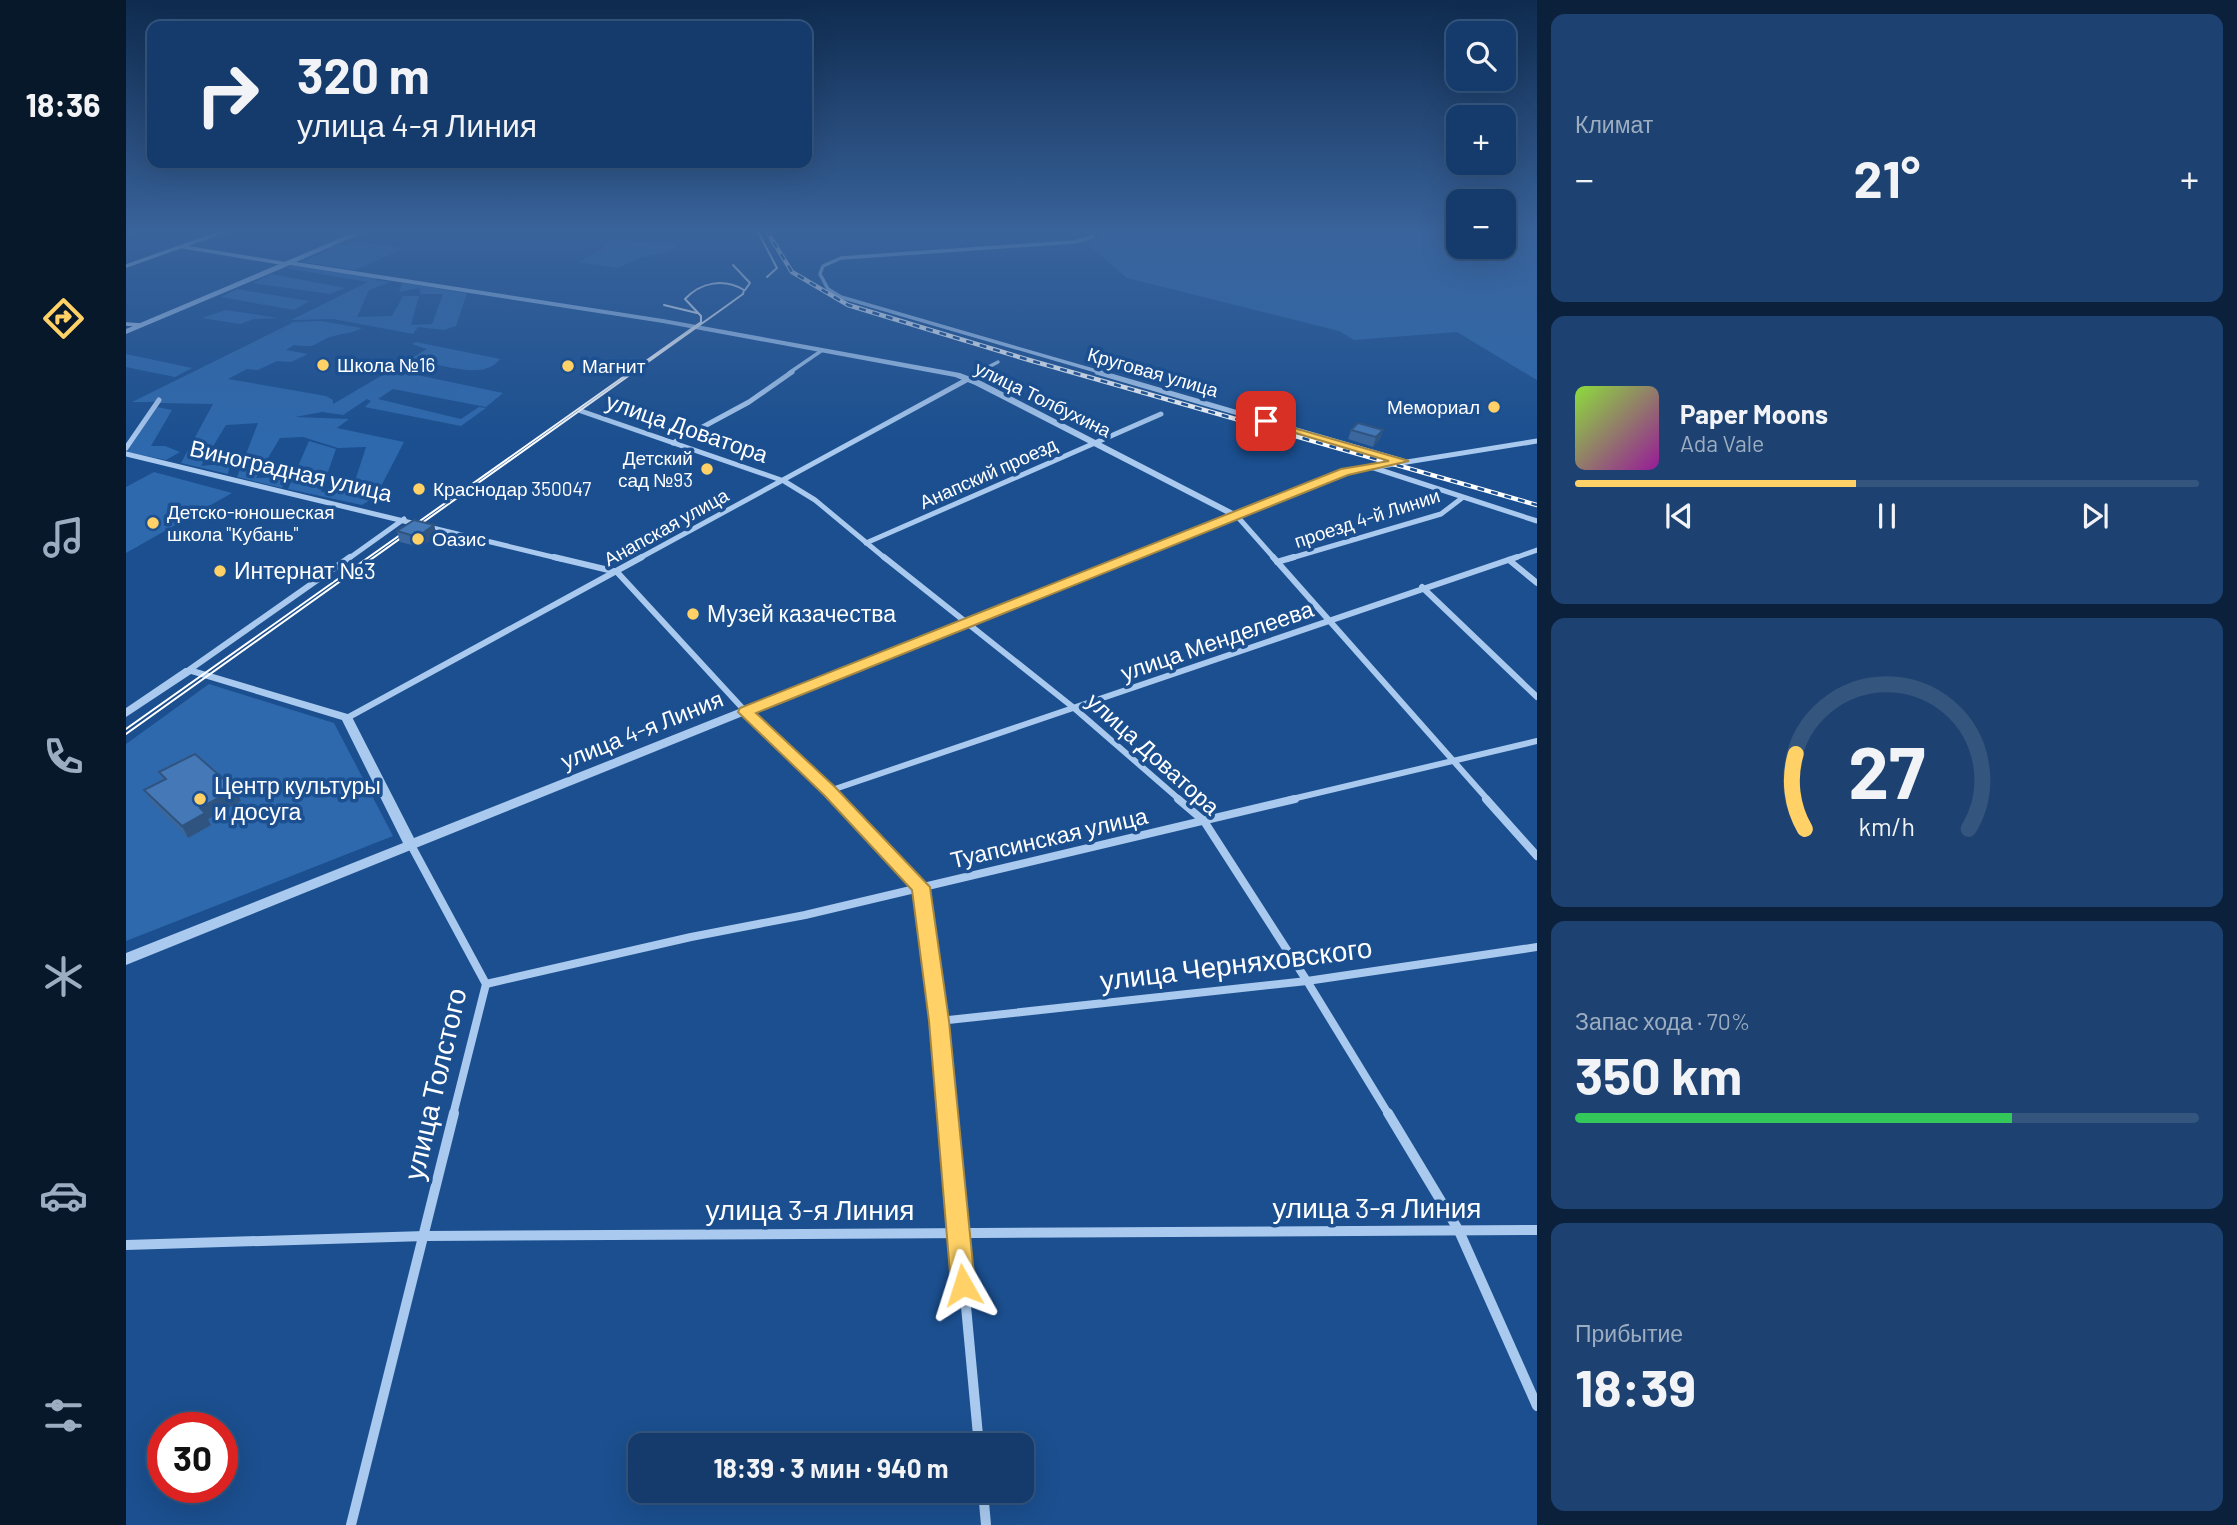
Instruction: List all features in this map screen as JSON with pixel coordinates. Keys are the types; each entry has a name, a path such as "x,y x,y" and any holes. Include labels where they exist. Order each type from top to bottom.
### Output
{"street":[{"path":"126,332 198,301"},
{"name":"улица Толбухина","path":"535,301 663,321 969,379 1236,515 1537,856"},
{"name":"Круговая улица","path":"855,301 1403,461"},
{"path":"126,324 142,325"},
{"path":"673,443 749,401 821,351"},
{"name":"Анапская улица","path":"347,718 998,362"},
{"path":"126,448 159,400"},
{"name":"улица Доватора","path":"581,411 784,481 815,500 1074,708 1204,821 1307,981 1459,1231 1537,1406"},
{"name":"Анапский проезд","path":"866,543 1161,414"},
{"name":"улица 4-я Линия","path":"126,959 1345,472 1537,441"},
{"name":"Виноградная улица","path":"126,454 617,572"},
{"path":"1369,467 1537,521"},
{"name":"проезд 4-й Линии","path":"1277,562 1441,514 1462,498"},
{"path":"126,713 404,519"},
{"name":"улица Менделеева","path":"829,791 1537,550"},
{"path":"1509,560 1537,583"},
{"path":"617,572 746,712 829,791 921,887 939,1021 978,1433"},
{"path":"1422,587 1537,697"},
{"path":"189,670 347,718"},
{"name":"улица Толстого","path":"347,718 486,984 351,1525"},
{"name":"Туапсинская улица","path":"486,984 921,887 1454,763 1537,741"},
{"name":"улица Черняховского","path":"939,1021 1307,981 1537,947"},
{"name":"улица 3-я Линия","path":"126,1245 425,1236 1537,1230"},
{"path":"984,1503 986,1525"}],"shaded area":[{"path":"244,301 309,301 294,310"},
{"path":"329,301 364,301 357,317 392,316 400,301 418,301 411,325 432,324 440,301 464,301 456,326 444,330 418,327 413,334 333,319 291,320"},
{"path":"1220,301 1537,301 1537,380 1457,332 1354,340 1339,331"},
{"path":"226,310 278,318 254,319 240,324 202,318"},
{"path":"321,321 362,328 313,345 294,345 286,350 308,354 291,362 277,361 258,370 247,369 228,379 326,396 333,400 333,404 427,349 412,344 416,342 500,359 494,365 478,370 434,364 417,375 503,393 486,407 393,389 378,399 461,419 479,407 486,408 461,426 365,407 371,401 367,399 343,415 322,412 295,417 349,419 337,428 404,442 376,496 362,505 288,489 309,441 336,449 321,492 352,490 366,447 338,448 303,437 280,438 256,478 287,477 282,488 237,477 258,423 226,425 201,466 230,463 228,474 181,463 213,404 159,403 160,399 153,402 132,402 294,322"},
{"path":"126,354 192,368 175,377 126,367"},
{"path":"157,407 172,410 151,446 165,446 180,452 166,460 126,452"},
{"name":"Детско-юношеская школа \"Кубань\"","path":"154,472 232,493 126,553 126,487"},
{"path":"209,684 334,723 393,836 126,941 126,744"}],"building":[{"path":"1358,423 1383,430 1376,437 1351,430"},
{"path":"414,520 434,525 417,537 397,531"},
{"name":"Центр культуры и досуга","path":"195,754 235,789 200,808 205,813 182,826 144,790 166,779 159,772"}],"tram line":[{"path":"126,729 701,322 701,316 687,301"},
{"path":"126,734 733,301"},
{"path":"664,305 697,313"}],"railway":[{"path":"841,301 1029,360 1537,505"}],"place":[{"name":"Школа №16","path":"323,365"},
{"name":"Магнит","path":"568,366"},
{"name":"Мемориал","path":"1494,407"},
{"name":"Детский сад №93","path":"707,469"},
{"name":"Краснодар 350047","path":"419,489"},
{"name":"Детско-юношеская школа \"Кубань\"","path":"153,523"},
{"name":"Оазис","path":"418,539"},
{"name":"Интернат №3","path":"220,571"},
{"name":"Музей казачества","path":"693,614"},
{"name":"Центр культуры и досуга","path":"200,799"}],"route":[{"path":"963,1285 939,1021 921,887 829,791 746,712 1345,472 1403,461 1266,421"}]}
